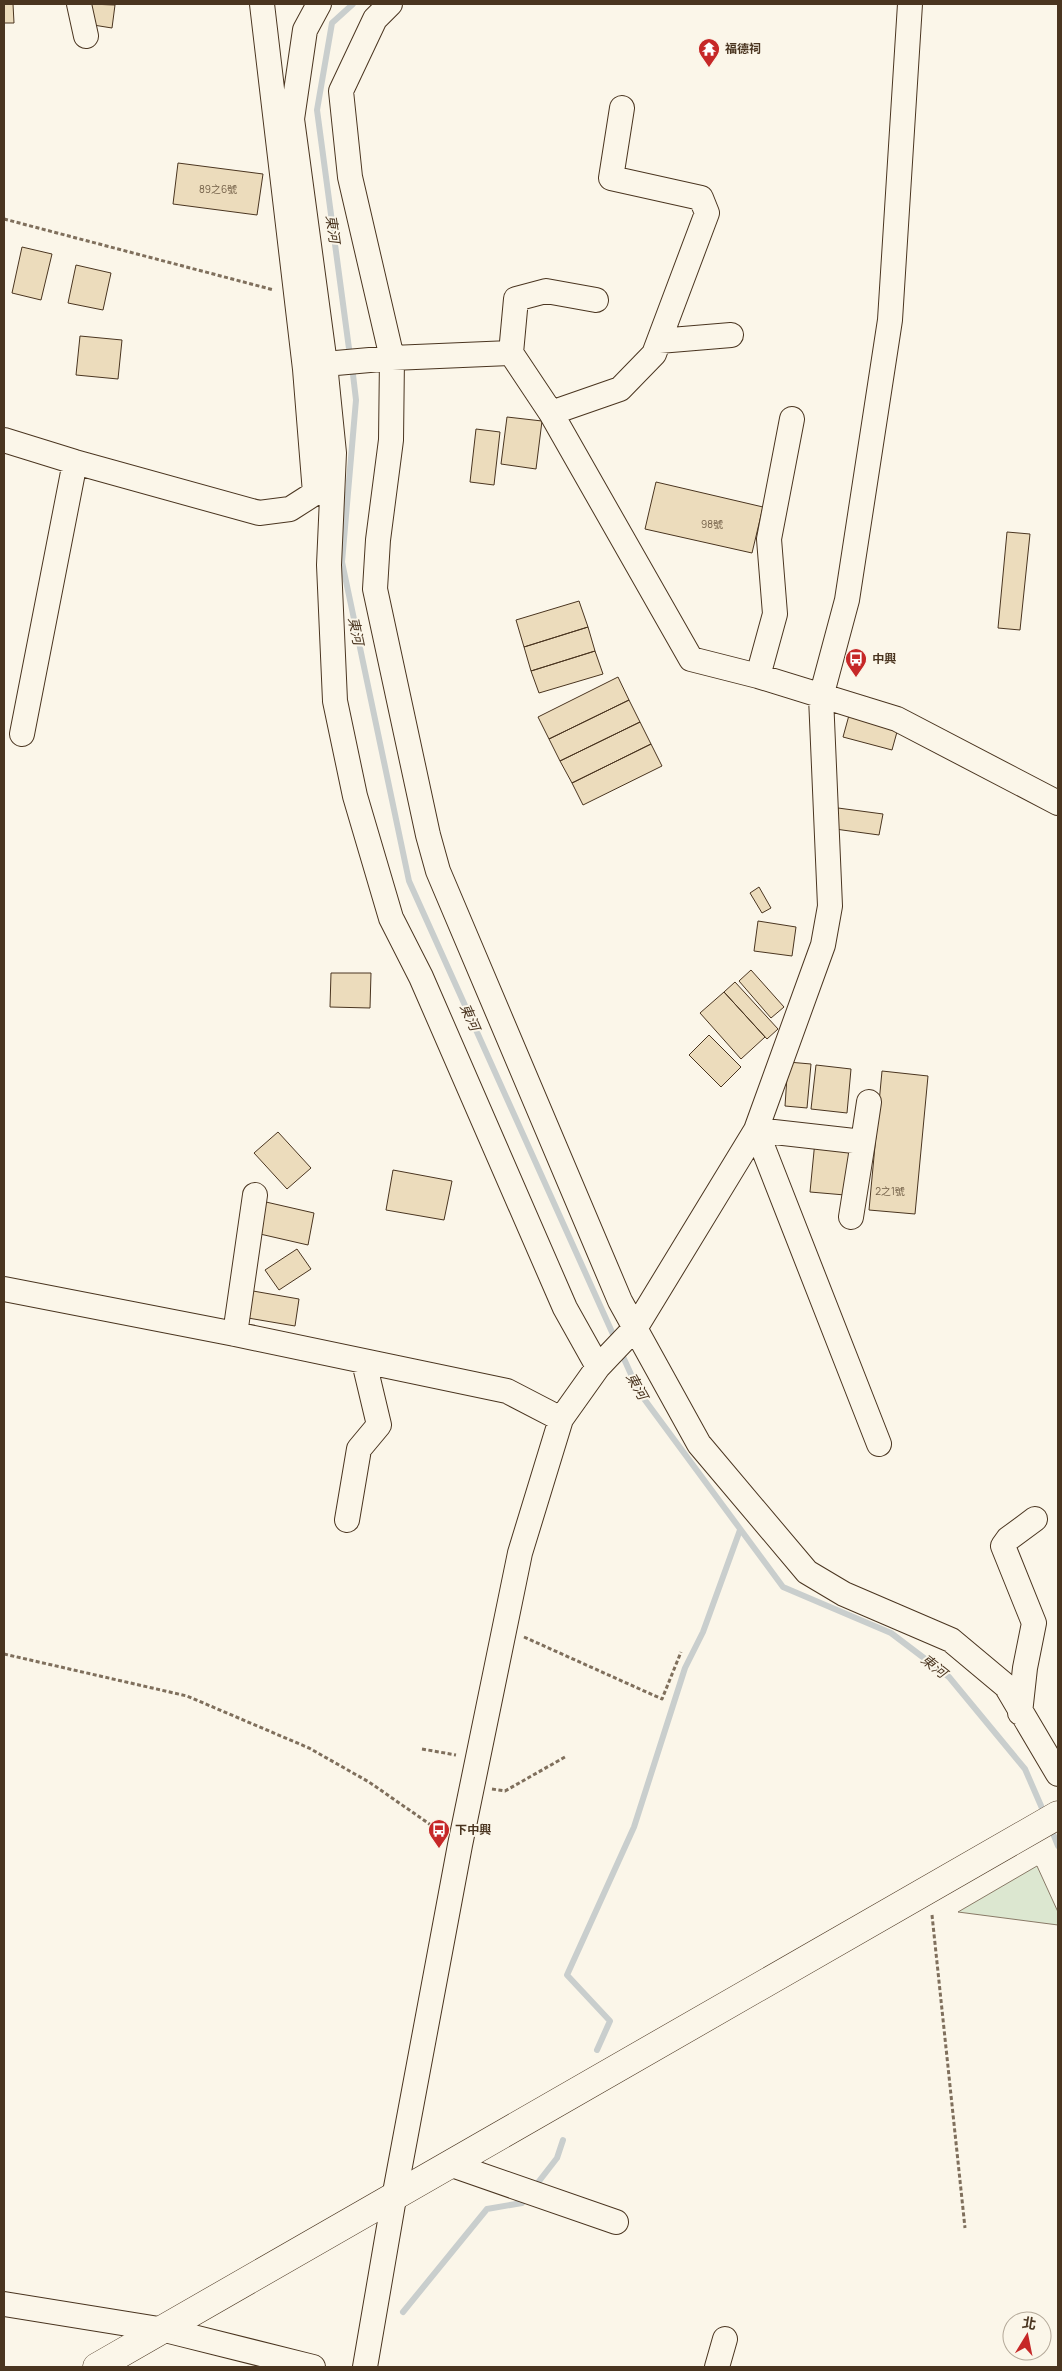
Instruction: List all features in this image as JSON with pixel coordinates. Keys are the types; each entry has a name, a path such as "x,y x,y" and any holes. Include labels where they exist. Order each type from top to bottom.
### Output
{"main road":[{"path":"97,2367 166,2330 1051,1820"}],"street":[{"path":"79,4 86,36"},
{"path":"262,4 296,296 315,366 334,453 329,564 334,701 355,796 391,918 421,977 565,1308 598,1368"},
{"path":"4,440 75,462 259,513 290,509 315,493 315,366 292,119 305,30 319,4"},
{"path":"390,4 375,19 341,92 350,177 386,359 391,440 378,540 375,589 428,835 438,870 620,1301 699,1444 807,1572 844,1594 950,1640 1006,1686 1058,1774"},
{"path":"365,2367 394,2198 460,1845 520,1553 561,1419 598,1368 636,1327 756,1130 823,945 830,906 821,697 847,600 890,320 910,4"},
{"path":"551,413 620,389 654,354 707,213 701,198 611,178 622,108"},
{"path":"596,300 546,291 516,299 511,353 551,413 691,659 758,676 897,719 1058,803"},
{"path":"659,341 731,335"},
{"path":"315,366 386,359 511,353"},
{"path":"758,676 775,614 769,538 792,419"},
{"path":"22,734 75,462"},
{"path":"851,1218 869,1102"},
{"path":"756,1130 863,1142"},
{"path":"756,1130 879,1444"},
{"path":"235,1334 255,1195"},
{"path":"4,1290 235,1334 507,1391 561,1419"},
{"path":"347,1520 359,1449 379,1425 364,1362"},
{"path":"1020,1712 1025,1668 1034,1623 1003,1546 1008,1539 1036,1519"},
{"path":"452,2164 616,2222"},
{"path":"4,2304 166,2330 312,2367"},
{"path":"717,2367 726,2339"}],"path":[{"path":"4,218 296,296"},
{"path":"505,1628 662,1699 681,1652"},
{"path":"4,1654 187,1696 309,1748 369,1782 460,1845"},
{"path":"422,1749 478,1759"},
{"path":"472,1786 505,1791 565,1757"},
{"path":"930,1890 965,2228"}],"green space":[{"path":"1037,1866 1058,1912 1058,1925 958,1912"}],"building":[{"path":"4,4 13,4 14,23 4,23"},
{"path":"89,4 115,5 112,28 87,24"},
{"path":"178,163 263,174 257,215 173,204"},
{"path":"22,247 52,254 41,300 12,293"},
{"path":"76,265 111,273 103,310 68,303"},
{"path":"80,336 122,340 118,379 76,375"},
{"path":"507,417 542,421 536,469 501,464"},
{"path":"476,429 500,432 494,485 470,482"},
{"path":"656,482 763,507 752,553 645,529"},
{"path":"1007,532 1030,534 1020,630 998,628"},
{"path":"579,601 588,627 524,647 516,620"},
{"path":"588,627 595,651 531,671 524,647"},
{"path":"595,651 603,674 539,693 531,671"},
{"path":"618,677 629,700 549,739 538,717"},
{"path":"629,700 640,722 560,761 549,739"},
{"path":"851,708 900,721 892,750 843,737"},
{"path":"640,722 651,744 572,783 560,761"},
{"path":"651,744 662,766 583,805 572,783"},
{"path":"838,808 883,814 879,835 835,829"},
{"path":"759,887 771,908 762,913 750,893"},
{"path":"758,921 796,927 792,956 754,951"},
{"path":"751,970 784,1007 771,1018 739,981"},
{"path":"331,973 371,973 370,1008 330,1007"},
{"path":"735,982 778,1029 767,1039 724,992"},
{"path":"724,992 765,1037 741,1059 700,1013"},
{"path":"709,1035 741,1067 721,1087 689,1055"},
{"path":"788,1062 811,1064 807,1108 785,1106"},
{"path":"816,1065 851,1069 847,1113 811,1109"},
{"path":"882,1071 928,1076 915,1214 869,1210"},
{"path":"278,1132 311,1168 287,1189 254,1153"},
{"path":"815,1141 850,1144 845,1195 810,1192"},
{"path":"393,1170 452,1181 444,1220 386,1210"},
{"path":"266,1202 314,1213 308,1245 260,1234"},
{"path":"297,1249 311,1269 279,1290 265,1270"},
{"path":"253,1291 299,1299 295,1326 248,1318"}],"waterway":[{"name":"東河","path":"350,356 317,110 332,23 353,4"},
{"name":"東河","path":"352,366 356,400 342,562 409,881 616,1341"},
{"name":"東河","path":"620,1350 639,1392 783,1587 891,1633 949,1677 1025,1769 1045,1815"},
{"path":"597,2050 610,2021 567,1975 634,1827 685,1668 703,1632 740,1530"},
{"name":"東河","path":"1050,1826 1058,1846"},
{"path":"533,2189 557,2158 563,2140"},
{"path":"403,2312 487,2209 522,2203 527,2197"}],"place":[{"name":"福德祠","path":"709,68"},
{"name":"中興","path":"856,678"},
{"name":"下中興","path":"439,1849"}]}
